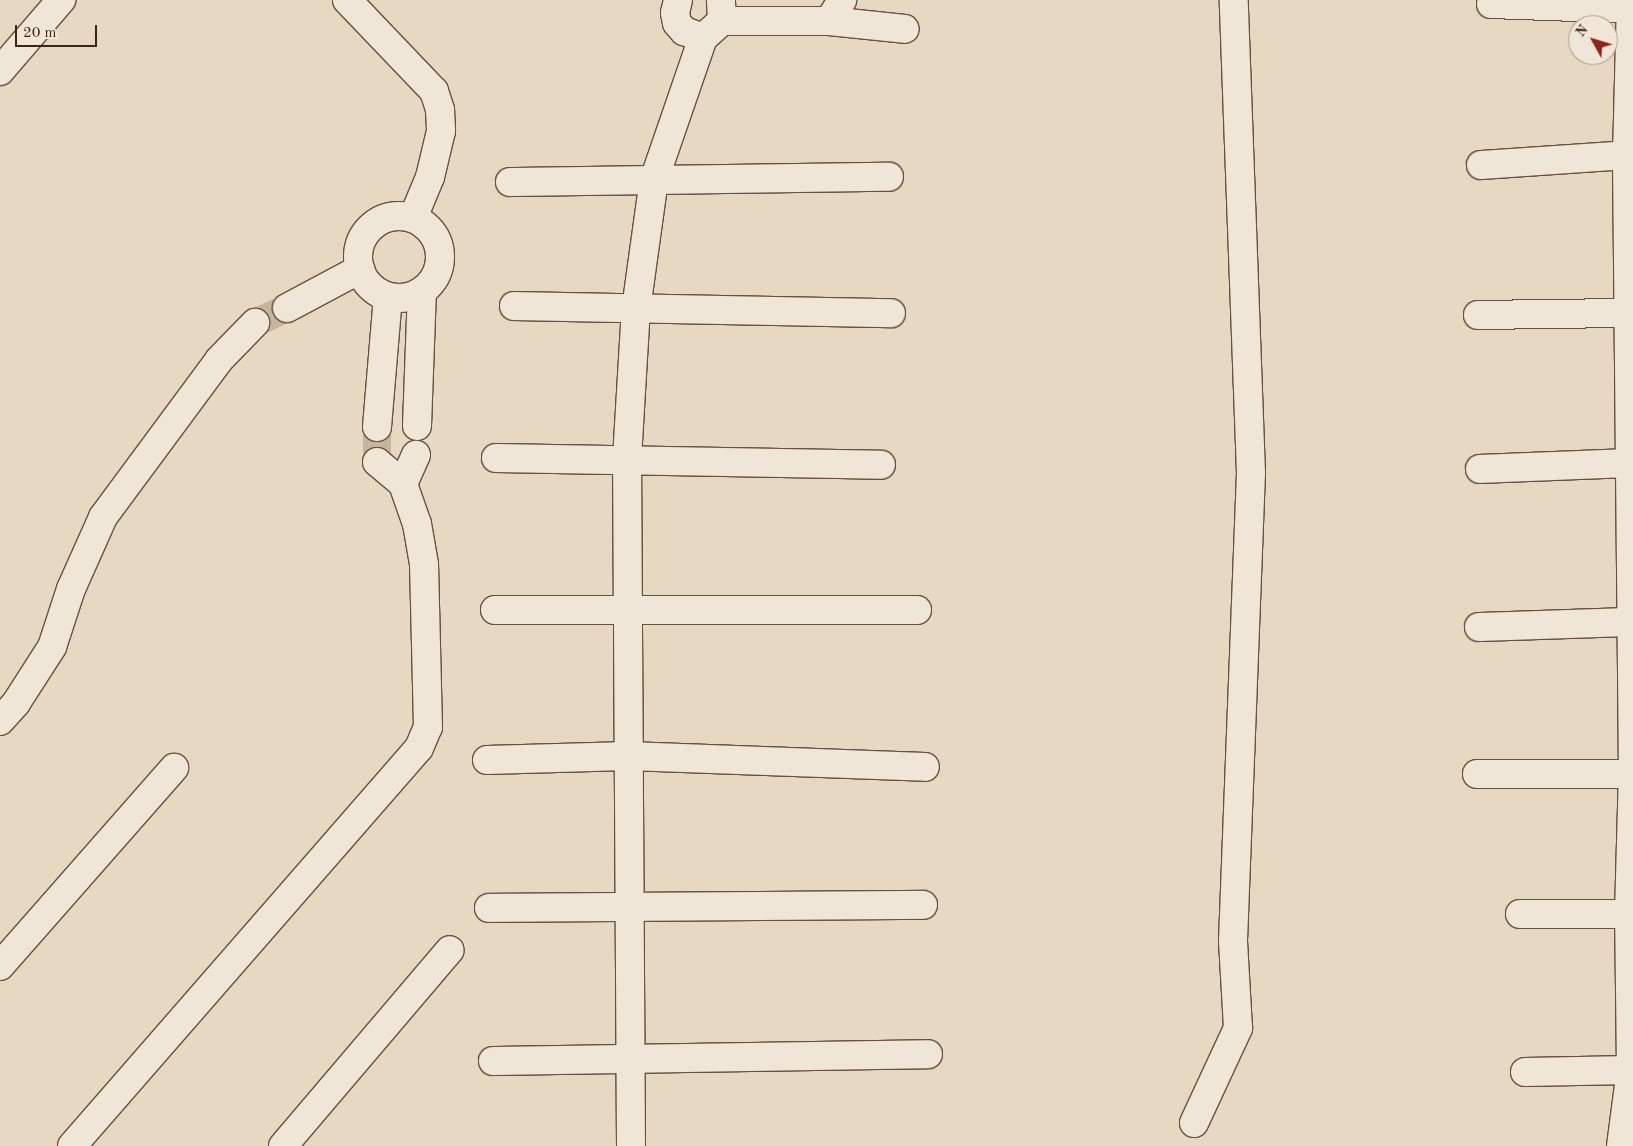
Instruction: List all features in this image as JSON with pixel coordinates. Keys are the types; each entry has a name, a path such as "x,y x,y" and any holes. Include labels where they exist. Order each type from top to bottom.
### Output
{"street":[{"path":"0,71 61,0"},
{"path":"346,0 434,91 440,110 441,131 430,177 413,218"},
{"path":"678,0 675,13 678,23 684,31 715,20 836,11 905,29"},
{"path":"1194,1123 1238,1028 1233,941 1251,472 1234,0"},
{"path":"1491,4 1631,4 1627,155 1629,622 1633,774 1629,914 1630,1070 1621,1146"},
{"path":"631,1146 631,908 628,756 630,612 627,459 636,309 654,180 715,20"},
{"path":"1481,165 1627,155"},
{"path":"510,182 889,177"},
{"path":"398,216 413,218 426,226 436,238 440,252 439,268 433,281 422,292 406,298 388,297 366,282 360,269 358,254 362,240 371,228 384,219 398,216"},
{"path":"287,308 360,269"},
{"path":"417,426 422,292"},
{"path":"377,427 388,297"},
{"path":"514,306 891,313"},
{"path":"1478,315 1628,313"},
{"path":"0,721 16,703 52,647 70,588 103,517 201,382 255,323"},
{"path":"403,484 416,455"},
{"path":"496,458 881,465"},
{"path":"72,1146 419,748 428,727 424,573 417,524 403,484 377,462"},
{"path":"1480,468 1628,463"},
{"path":"495,610 630,612 917,610"},
{"path":"1479,627 1629,622"},
{"path":"487,760 628,756 924,767"},
{"path":"0,966 174,768"},
{"path":"1478,774 1633,774"},
{"path":"489,908 923,905"},
{"path":"1520,914 1629,914"},
{"path":"283,1146 450,950"},
{"path":"493,1061 631,1057 928,1054"},
{"path":"1525,1072 1630,1070"}],"tunnel":[{"path":"255,323 287,308"},
{"path":"377,427 377,462"}]}
